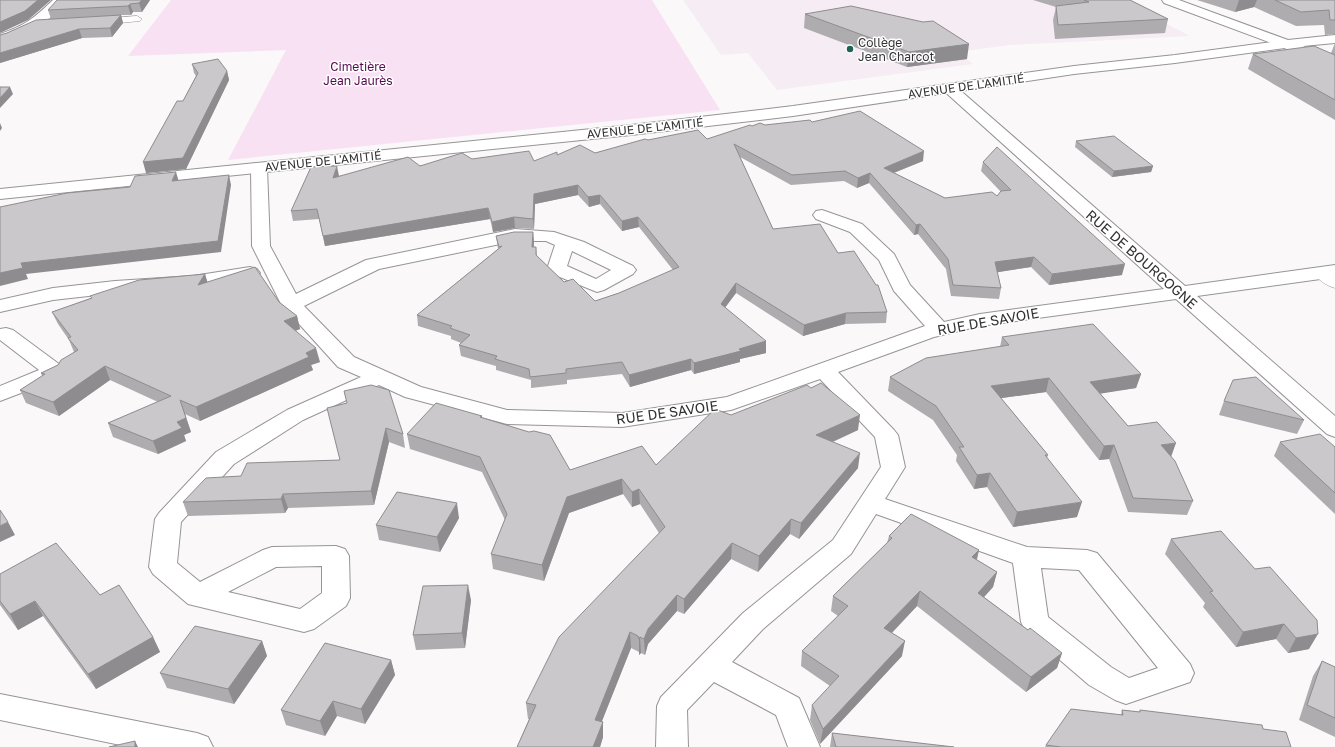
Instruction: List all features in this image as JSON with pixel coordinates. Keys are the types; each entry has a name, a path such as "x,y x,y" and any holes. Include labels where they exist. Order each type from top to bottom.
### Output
{"street":[{"path":"0,39 24,30 34,24 60,0"},
{"path":"1168,0 1287,44 1335,66"},
{"name":"AVENUE DE L'AMITIÉ","path":"0,194 762,115 1074,70 1335,39"},
{"name":"RUE DE BOURGOGNE","path":"950,88 1335,428"},
{"name":"RUE DE SAVOIE","path":"259,168 261,246 291,304 346,362 413,392 507,417 622,420 731,403 928,332 980,320 1181,293 1330,276"},
{"path":"822,215 856,228 872,243 887,258 901,287 939,329"},
{"path":"291,304 373,264 515,235 548,236 566,242"},
{"path":"0,394 55,372 3,337 3,305 53,294 193,282 273,269"},
{"path":"672,747 672,706 753,621 842,547 893,467 886,435 824,370"},
{"path":"198,596 272,557 336,556 336,598 304,621 198,596 163,567 168,519 225,458 294,415 379,377"},
{"path":"870,504 1026,557 1087,560 1179,673 1126,691 1100,676 1035,622 1026,557"},
{"path":"710,665 788,707 804,747"},
{"path":"0,707 197,747"}],"lane":[{"path":"86,22 137,19"},
{"path":"34,24 49,24"}],"shaded area":[{"name":"Collège Jean Charcot","path":"683,0 1120,0 1190,36 1010,45 957,52 973,64 777,90 748,53 721,55"}],"green space":[{"name":"Cimetière Jean Jaurès","path":"171,0 652,0 720,110 228,160 286,50 128,56"}],"building":[{"path":"0,0 38,0 25,11 0,22"},
{"path":"57,0 142,0 139,3 130,4 128,6 48,10"},
{"path":"1084,0 1130,0 1168,19 1058,25 1056,6 1089,2"},
{"path":"1275,0 1335,0 1335,20 1330,20 1329,10 1301,12"},
{"path":"851,6 923,22 933,21 969,44 909,52 805,14"},
{"path":"121,15 110,28 79,29 0,53 0,35 36,20"},
{"path":"1314,46 1335,55 1335,100 1253,54"},
{"path":"218,59 227,71 183,158 143,162 177,101 183,101 198,73 192,64"},
{"path":"0,87 10,87 0,98"},
{"path":"860,111 924,151 884,168 945,198 992,192 997,196 1001,191 1011,190 983,162 997,147 1125,264 1052,274 1034,257 995,262 1001,288 953,285 948,259 920,224 916,225 870,173 858,178 845,171 792,175 734,144 773,229 820,224 838,253 854,251 876,285 878,285 887,312 846,313 804,325 736,283 721,304 766,341 739,349 741,351 694,363 691,359 629,375 622,362 566,369 566,373 530,377 529,369 495,359 497,356 459,345 470,335 450,328 452,326 417,315 502,246 499,247 496,236 514,232 533,232 532,247 536,247 536,255 564,282 573,279 595,301 619,293 679,267 638,217 622,221 600,195 588,197 578,185 534,194 533,219 514,217 492,222 488,208 323,236 317,209 291,211 311,167 337,166 333,178 408,157 420,166 462,153 472,159 529,151 534,161 557,152 557,155 580,145 595,153 645,139 648,140 698,130 707,139 760,123 765,125 810,120 812,122"},
{"path":"1114,136 1153,166 1114,171 1076,141"},
{"path":"176,172 172,181 229,175 218,241 21,263 23,268 0,273 0,207 67,193 130,187 135,176"},
{"path":"255,267 279,302 297,316 284,321 316,348 306,353 309,357 196,407 180,400 186,418 177,422 182,428 153,441 108,423 171,396 105,366 53,402 20,390 45,374 41,373 58,365 61,360 78,350 68,338 71,337 52,312 92,298 90,296 139,280 205,274 198,285"},
{"path":"1093,324 1141,374 1090,382 1128,426 1157,422 1176,443 1161,445 1175,461 1193,501 1133,498 1114,445 1104,446 1049,378 991,386 1048,455 1045,455 1082,502 1017,512 990,473 977,475 959,447 964,447 936,406 890,377 926,358 1009,345 1002,337"},
{"path":"1256,377 1304,420 1224,401 1233,380"},
{"path":"821,383 860,415 816,435 860,453 801,523 791,519 759,556 732,543 684,599 677,595 648,629 644,639 640,637 639,639 638,636 630,632 595,720 603,722 593,747 517,747 536,705 526,703 559,637 665,527 639,489 632,492 622,479 567,497 542,565 491,554 507,514 480,457 407,434 436,403 482,416 480,417 529,432 534,431 550,435 570,470 642,446 656,465 715,409 731,415 807,385 811,388"},
{"path":"371,385 389,390 403,434 386,428 371,491 283,494 281,499 183,502 206,478 241,476 247,463 340,460 327,408 347,403 344,391"},
{"path":"1320,434 1335,447 1335,493 1280,442"},
{"path":"397,492 457,503 437,537 376,525"},
{"path":"0,510 8,522 0,526"},
{"path":"911,514 979,550 972,557 997,572 978,593 1028,630 1030,628 1062,653 1031,677 920,591 884,628 905,641 823,729 812,705 839,676 802,651 848,606 833,596 892,538 889,536"},
{"path":"1221,531 1255,569 1270,567 1317,620 1318,634 1296,638 1284,624 1243,632 1210,592 1213,591 1171,539"},
{"path":"56,543 100,595 119,585 153,637 88,674 35,601 10,614 0,601 0,574"},
{"path":"468,585 462,633 413,635 423,586"},
{"path":"195,626 262,641 228,689 160,673"},
{"path":"325,643 391,660 361,709 333,701 320,721 281,710"},
{"path":"1322,661 1335,667 1335,718 1307,705"},
{"path":"1071,709 1123,715 1122,710 1140,712 1140,710 1262,725 1263,729 1286,732 1291,747 1061,747 1046,745"},
{"path":"832,733 954,747 836,747"},
{"path":"135,741 135,747 109,747"}],"place":[{"name":"Collège Jean Charcot","path":"850,49"}]}
